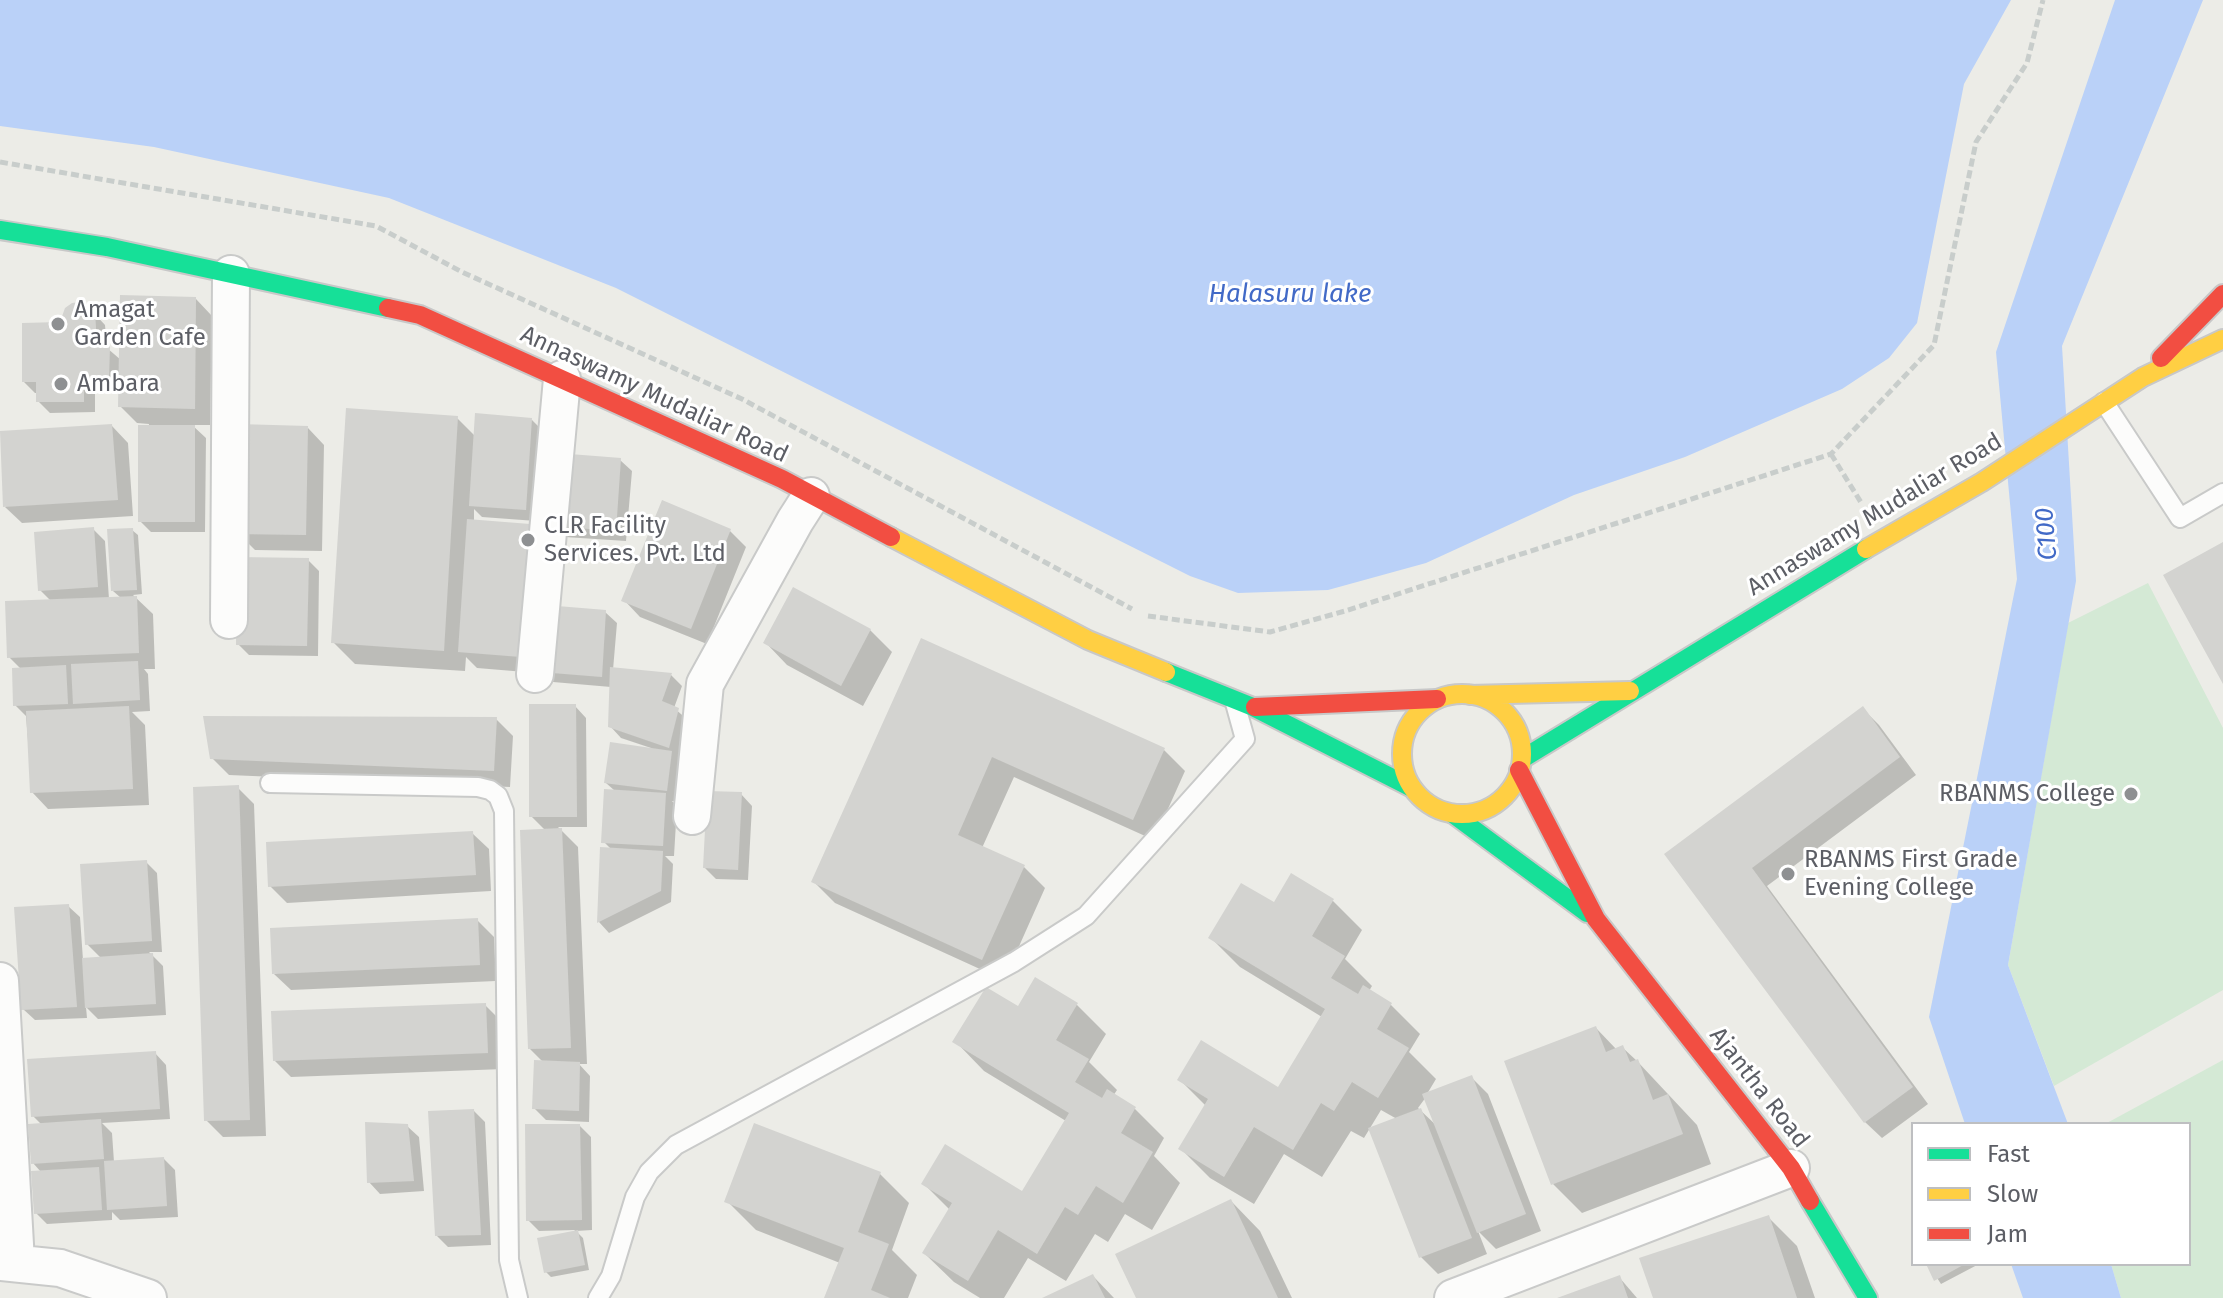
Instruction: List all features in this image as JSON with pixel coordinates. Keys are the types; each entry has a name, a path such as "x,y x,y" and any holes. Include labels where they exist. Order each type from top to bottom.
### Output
{"street":[{"name":"Annaswamy Mudaliar Road","path":"0,230 107,247 420,315 782,479 1088,640 1253,707 1412,788"},
{"path":"229,620 231,274"},
{"name":"Annaswamy Mudaliar Road","path":"2143,377 2223,294"},
{"name":"Annaswamy Mudaliar Road","path":"1520,765 1630,691 1982,482 2143,377 2223,339"},
{"path":"535,674 562,379"},
{"path":"692,816 705,684 811,496"},
{"path":"1253,707 1437,699 1453,695 1630,691"},
{"path":"1453,814 1487,809 1501,800 1513,786 1520,765 1520,741 1513,724 1502,709 1469,695"},
{"path":"1437,699 1422,709 1411,722 1404,738 1403,764 1412,788 1430,805 1453,814 1596,919"},
{"path":"1520,765 1596,919"},
{"name":"Ajantha Road","path":"1596,919 1791,1168 1868,1298"},
{"path":"0,981 8,1262 60,1268 148,1298"},
{"path":"1453,1298 1791,1168"}],"lane":[{"path":"2098,406 2180,518 2223,493"},
{"path":"598,1298 611,1276 635,1197 649,1172 676,1145 1014,962 1086,916 1245,739 1234,700"},
{"path":"270,783 478,787 498,796 504,811 509,1260 518,1298"}],"path":[{"path":"0,162 376,226 462,272 742,399 1145,616 1270,632 1360,606 1831,454 1934,345 1976,142 2027,63 2043,0"},
{"path":"1831,454 1882,539"}],"green space":[{"name":"RBANMS College","path":"2148,583 2223,728 2223,990 2054,1086 2008,965 2068,623"},
{"path":"2223,1060 2223,1298 2121,1298 2112,1266 2191,1266 2191,1122 2109,1122"}],"water":[{"name":"Halasuru lake","path":"0,0 2011,0 1964,84 1917,323 1889,358 1842,389 1685,457 1574,495 1426,563 1328,590 1238,593 1190,576 616,288 389,198 154,147 0,126"},
{"name":"C100","path":"2115,0 2203,0 2062,346 2076,581 2008,965 2067,1122 1964,1122 1929,1017 2017,579 1996,352"},
{"path":"2012,1266 2112,1266 2121,1298 2023,1298"}],"building":[{"path":"120,295 196,297 195,409 118,407"},
{"path":"80,302 95,311 97,346 110,346 109,378 84,378 84,402 36,402 36,382 22,382 22,323 60,322 65,308"},
{"path":"346,408 458,416 444,651 331,643"},
{"path":"475,413 532,418 526,510 469,506"},
{"path":"112,424 118,500 3,507 0,431"},
{"path":"238,424 308,426 306,535 236,534"},
{"path":"138,425 195,425 195,522 138,522"},
{"path":"557,453 621,458 616,531 551,526"},
{"path":"662,500 731,529 691,629 621,601"},
{"path":"467,519 530,524 521,657 458,652"},
{"path":"94,527 98,587 38,591 34,532"},
{"path":"133,528 137,590 111,591 107,529"},
{"path":"2223,542 2223,684 2163,575"},
{"path":"237,557 309,558 307,646 236,645"},
{"path":"793,587 871,629 841,686 763,643"},
{"path":"137,596 139,653 7,658 5,601"},
{"path":"545,605 606,610 602,677 540,672"},
{"path":"921,638 1165,748 1133,820 992,757 958,835 1025,865 982,960 811,882"},
{"path":"138,661 140,700 73,704 71,664"},
{"path":"66,665 68,704 13,706 12,668"},
{"path":"610,667 672,673 662,701 679,708 669,748 608,727"},
{"path":"529,704 576,704 577,817 529,817"},
{"path":"129,706 133,789 30,793 26,711"},
{"path":"1863,706 1900,757 1752,868 1913,1087 1864,1123 1664,854"},
{"path":"203,716 497,717 494,771 210,759"},
{"path":"610,742 672,751 667,791 604,783"},
{"path":"239,785 250,1120 204,1121 193,787"},
{"path":"604,789 666,793 663,846 601,843"},
{"path":"707,791 742,792 738,870 703,868"},
{"path":"562,828 571,1048 528,1049 520,830"},
{"path":"473,831 476,875 268,887 266,842"},
{"path":"600,847 663,851 661,891 597,923"},
{"path":"147,860 152,941 85,945 80,864"},
{"path":"1291,873 1334,899 1312,936 1345,956 1331,978 1358,994 1363,985 1392,1003 1377,1029 1409,1048 1378,1098 1352,1082 1334,1111 1321,1103 1293,1150 1254,1127 1224,1177 1178,1149 1208,1099 1177,1080 1201,1040 1278,1087 1325,1009 1208,938 1241,883 1274,902"},
{"path":"69,904 77,1007 21,1010 14,907"},
{"path":"478,918 480,965 272,974 270,928"},
{"path":"153,953 156,1004 85,1008 82,958"},
{"path":"1035,977 1078,1003 1056,1040 1089,1059 1075,1082 1102,1098 1107,1089 1136,1107 1121,1133 1153,1152 1123,1203 1096,1186 1078,1215 1065,1207 1037,1254 998,1230 968,1281 922,1253 952,1203 921,1184 945,1144 1022,1191 1069,1113 952,1042 986,987 1018,1006"},
{"path":"486,1003 488,1053 273,1061 271,1011"},
{"path":"1596,1026 1606,1052 1623,1045 1630,1062 1638,1059 1653,1100 1668,1094 1683,1134 1551,1185 1504,1061"},
{"path":"156,1051 160,1109 31,1117 27,1059"},
{"path":"534,1060 580,1062 579,1111 532,1109"},
{"path":"1472,1075 1526,1214 1477,1233 1422,1094"},
{"path":"1421,1108 1472,1238 1419,1258 1368,1128"},
{"path":"474,1109 481,1235 435,1236 428,1111"},
{"path":"101,1119 104,1159 31,1164 28,1124"},
{"path":"365,1122 408,1124 414,1181 367,1183"},
{"path":"754,1123 881,1172 858,1232 889,1244 871,1290 890,1298 824,1298 844,1248 724,1202"},
{"path":"525,1124 580,1124 582,1220 526,1221"},
{"path":"164,1157 167,1206 107,1210 104,1161"},
{"path":"99,1167 102,1210 34,1214 31,1171"},
{"path":"1231,1199 1278,1298 1136,1298 1115,1254"},
{"path":"1769,1215 1797,1298 1653,1298 1639,1258"},
{"path":"578,1230 585,1265 544,1273 537,1238"},
{"path":"1927,1266 1961,1266 1934,1281"},
{"path":"1093,1274 1105,1298 1042,1298"},
{"path":"1620,1275 1628,1298 1557,1298"}],"traffic: fast":[{"path":"0,230 107,247 388,308"},
{"path":"1522,759 1866,549"},
{"path":"1166,672 1253,707 1412,788"},
{"path":"1453,814 1587,913"},
{"path":"1810,1201 1868,1298"}],"traffic: slow":[{"path":"1866,549 1982,482 2143,377 2223,339"},
{"path":"891,537 1088,640 1166,672"},
{"path":"1469,695 1630,691"},
{"path":"1462,694 1485,699 1504,712 1517,731 1522,754 1517,777 1504,796 1485,809 1462,814 1439,809 1420,796 1407,777 1402,754 1407,731 1420,712 1439,699 1462,694"}],"traffic: jam":[{"path":"2161,358 2223,294"},
{"path":"388,308 420,315 782,479 891,537"},
{"path":"1255,707 1437,699"},
{"path":"1519,770 1596,919 1791,1168 1810,1201"}],"place":[{"name":"Amagat Garden Cafe","path":"58,324"},
{"name":"Ambara","path":"61,384"},
{"name":"CLR Facility Services. Pvt. Ltd","path":"528,540"},
{"name":"RBANMS College","path":"2131,794"},
{"name":"RBANMS First Grade Evening College","path":"1788,874"}]}
